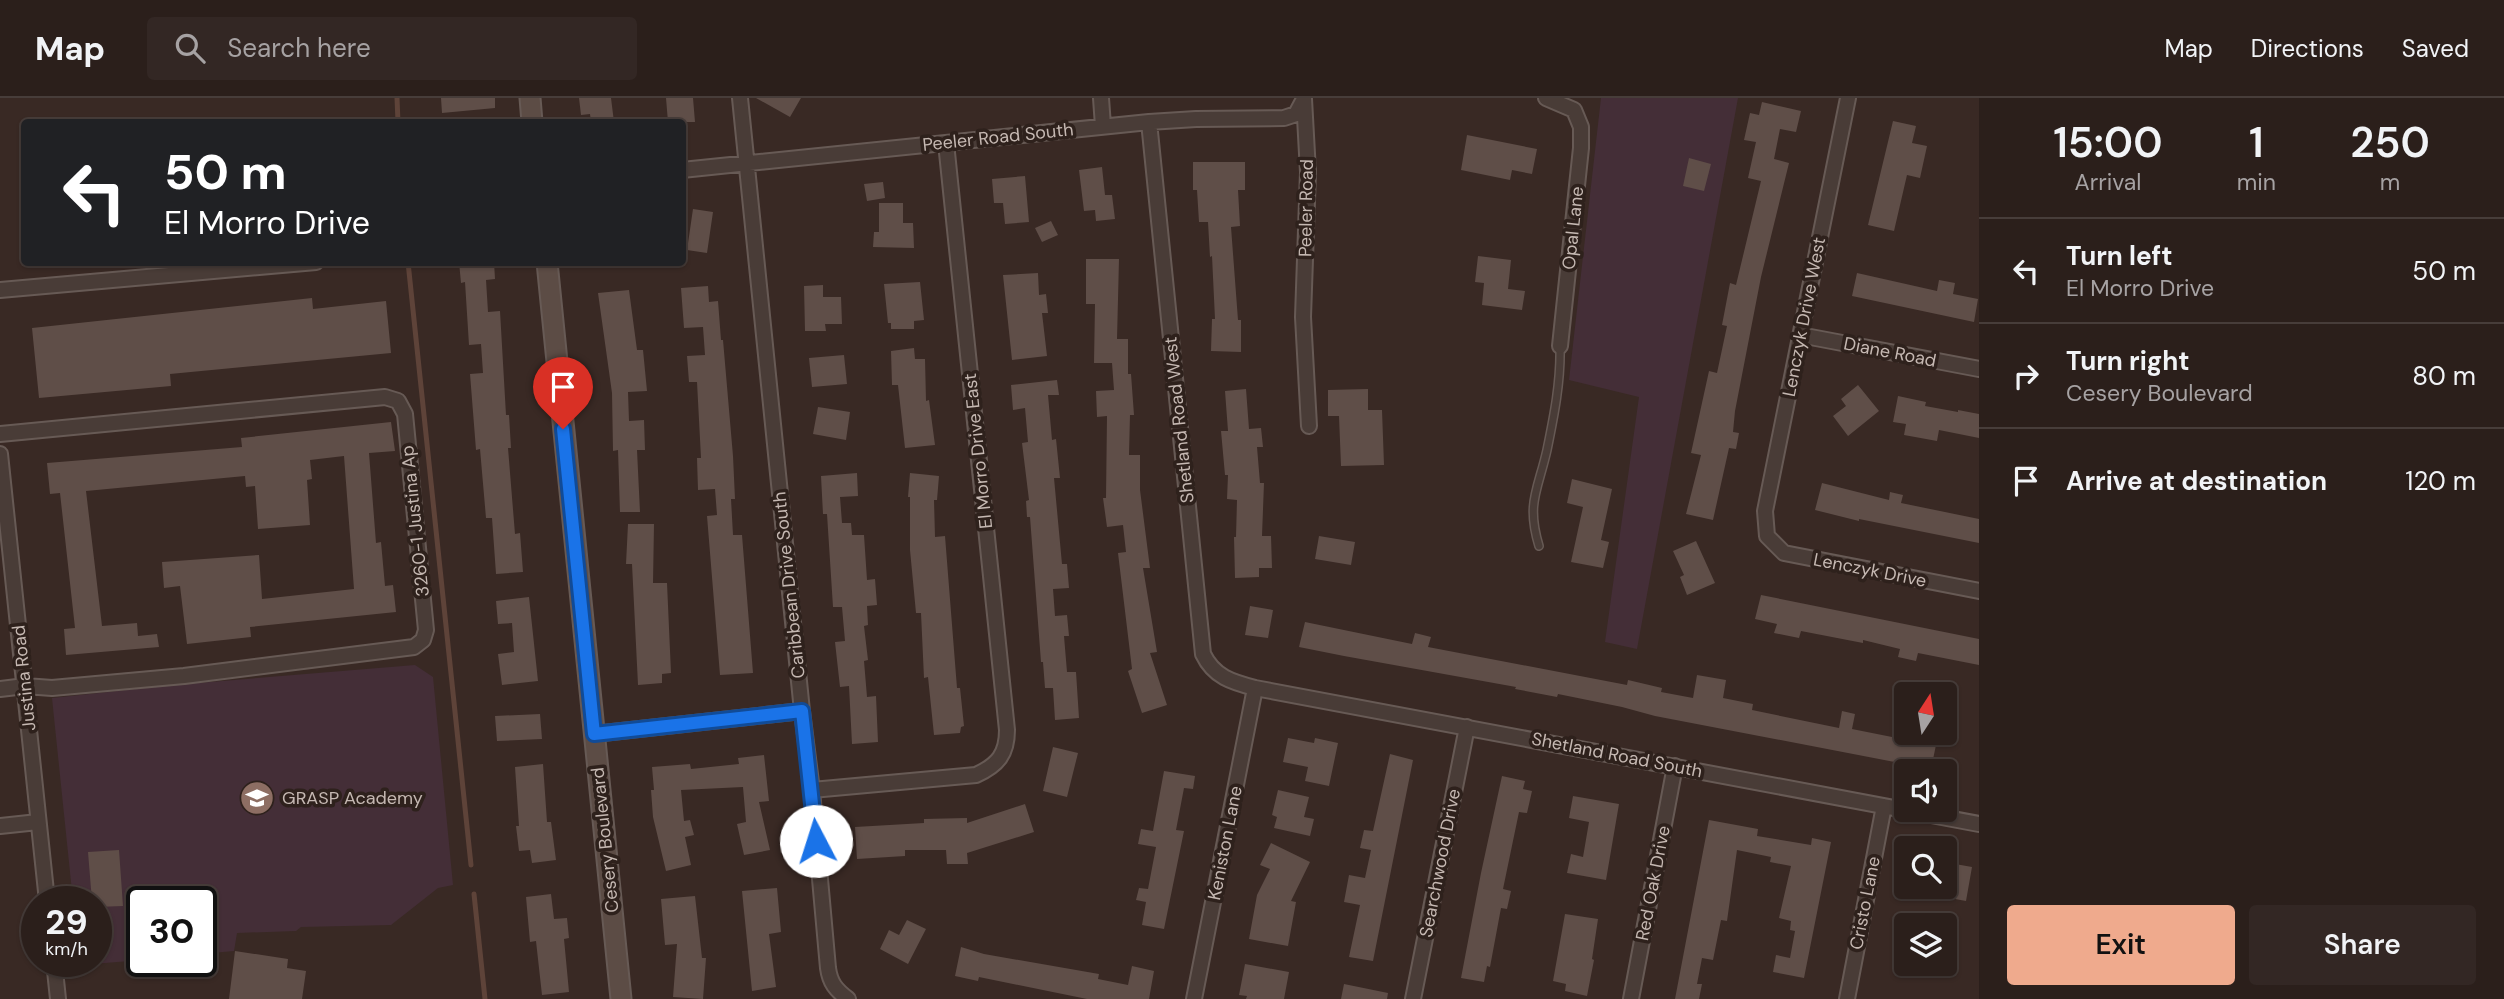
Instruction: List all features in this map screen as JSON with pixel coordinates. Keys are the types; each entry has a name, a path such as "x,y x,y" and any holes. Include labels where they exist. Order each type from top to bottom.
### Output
{"main road":[{"path":"530,98 533,119"},
{"name":"Cesery Boulevard","path":"547,266 621,999"}],"street":[{"name":"Caribbean Drive South","path":"740,98 828,968 830,981 838,992 848,999"},
{"path":"1101,98 1103,126"},
{"name":"Peeler Road South","path":"686,170 1149,122 1284,118 1296,114 1304,98"},
{"name":"Peeler Road","path":"1304,98 1308,172 1303,317 1309,426"},
{"name":"Opal Lane","path":"1546,98 1574,110 1581,127 1560,346"},
{"name":"Lenczyk Drive West","path":"1767,536 1765,512 1848,98"},
{"name":"Shetland Road West","path":"1149,122 1203,654 1214,671 1227,680 1255,688"},
{"name":"El Morro Drive East","path":"812,789 976,775 991,768 1001,758 1007,746 946,143"},
{"path":"0,290 271,266"},
{"name":"Diane Road","path":"1800,335 1979,369"},
{"name":"3260-1 Justina Ap","path":"0,434 385,397 398,401 405,414 426,629 423,640 414,647 184,676 52,688 0,689"},
{"name":"Justina Road","path":"0,454 45,886"},
{"name":"Lenczyk Drive","path":"1767,536 1784,553 1979,591"},
{"name":"Shetland Road South","path":"1255,688 1979,824"},
{"name":"Keniston Lane","path":"1195,999 1255,688"},
{"path":"594,734 802,711"},
{"name":"Searchwood Drive","path":"1413,999 1468,727"},
{"name":"Red Oak Drive","path":"1631,999 1675,766"},
{"name":"Cristo Lane","path":"1847,999 1884,806"},
{"path":"0,826 38,822"},
{"path":"56,977 58,999"}],"lane":[{"path":"1539,546 1532,524 1532,503 1551,426 1561,368 1560,346"}],"shaded area":[{"path":"1601,98 1738,98 1637,649 1605,642 1639,397 1569,380"},
{"name":"GRASP Academy","path":"415,665 433,677 453,885 438,888 391,925 301,927 296,931 237,933 234,951 217,953 217,886 126,886 126,961 112,962 112,886 71,886 52,698"}],"building":[{"path":"441,98 495,98 495,108 442,113"},
{"path":"579,98 611,98 614,119 591,119 590,114 581,115"},
{"path":"666,98 693,98 695,122 668,119"},
{"path":"756,98 801,98 790,117"},
{"path":"1762,102 1801,111 1796,132 1780,129 1774,159 1789,163 1761,277 1735,411 1733,432 1739,433 1736,449 1729,448 1713,520 1686,514 1701,455 1691,453 1709,371 1717,373 1727,326 1722,325 1730,283 1736,285 1761,181 1748,178 1756,142 1744,140 1750,113 1759,115"},
{"path":"1893,121 1916,126 1912,143 1927,146 1920,178 1907,175 1894,231 1868,225"},
{"path":"1467,135 1537,149 1532,174 1512,170 1510,180 1461,170"},
{"path":"1689,158 1711,164 1704,191 1683,186"},
{"path":"1193,162 1245,162 1245,190 1238,190 1240,226 1231,227 1238,320 1241,320 1241,352 1211,351 1212,319 1215,319 1212,256 1210,257 1208,222 1199,222 1197,190 1193,190"},
{"path":"1102,167 1105,195 1112,195 1115,219 1096,221 1095,210 1084,211 1079,170"},
{"path":"1025,176 1029,222 1005,224 1003,203 994,203 992,179"},
{"path":"883,182 885,198 867,201 864,184"},
{"path":"879,203 903,203 903,223 913,223 914,248 873,247 874,232 879,232"},
{"path":"693,209 713,212 707,253 687,250"},
{"path":"1051,221 1058,235 1042,242 1035,228"},
{"path":"1478,256 1511,260 1508,289 1525,291 1522,310 1482,305 1484,283 1475,282"},
{"path":"1086,259 1119,259 1117,339 1128,339 1128,374 1131,374 1134,415 1130,415 1129,455 1140,455 1140,490 1150,568 1143,568 1157,652 1150,653 1167,705 1142,713 1128,671 1132,669 1118,553 1126,552 1123,525 1107,527 1103,498 1106,498 1107,416 1097,417 1096,391 1114,390 1112,363 1094,363 1095,304 1086,304"},
{"path":"459,266 494,266 495,279 486,280 488,312 500,311 515,534 520,533 523,572 496,574 492,518 486,518 480,449 476,450 470,374 483,373 481,344 469,345 465,282 461,283"},
{"path":"1038,273 1039,295 1046,294 1048,313 1042,313 1047,356 1012,360 1003,275"},
{"path":"1857,273 1937,291 1939,280 1955,283 1953,294 1978,299 1974,322 1852,296"},
{"path":"920,282 924,320 914,321 914,329 891,329 884,284"},
{"path":"823,285 823,297 841,297 842,324 825,324 826,331 805,331 804,286"},
{"path":"708,286 709,302 718,301 723,340 733,456 733,535 742,535 753,673 720,675 707,516 717,515 715,489 698,490 697,458 701,458 697,382 689,382 687,356 705,355 703,327 684,328 681,288"},
{"path":"629,290 637,350 643,350 647,391 628,392 629,421 644,420 645,450 637,450 640,512 620,512 618,450 613,451 612,393 598,293"},
{"path":"312,298 313,309 386,301 391,353 170,374 171,386 39,398 32,328"},
{"path":"914,348 915,359 925,359 926,401 929,400 935,445 905,448 898,385 892,385 891,351"},
{"path":"844,355 847,384 812,387 809,358"},
{"path":"1057,380 1059,395 1048,395 1052,440 1056,439 1060,478 1054,478 1062,564 1067,564 1069,588 1053,589 1055,616 1067,615 1069,636 1064,636 1067,672 1076,672 1079,718 1055,720 1053,688 1045,688 1041,662 1030,517 1027,517 1026,501 1029,500 1022,443 1028,442 1025,408 1013,410 1011,385"},
{"path":"1858,385 1879,411 1848,436 1833,416 1846,406 1841,399"},
{"path":"1246,389 1249,429 1261,428 1263,447 1257,447 1260,483 1264,483 1262,536 1271,536 1272,568 1259,568 1259,577 1235,578 1237,500 1227,499 1228,475 1225,475 1221,431 1228,431 1225,391"},
{"path":"1368,389 1368,410 1382,410 1384,465 1341,466 1339,416 1328,416 1328,390"},
{"path":"1898,396 1926,402 1925,406 1979,414 1979,438 1939,430 1937,441 1904,435 1906,424 1893,422"},
{"path":"818,407 850,412 846,440 813,434"},
{"path":"391,422 395,451 369,453 376,543 381,542 385,586 393,585 396,612 250,627 251,637 187,644 180,586 164,588 162,562 259,555 262,599 354,589 344,456 310,460 312,479 307,480 310,525 258,529 255,486 246,487 245,476 86,491 102,626 137,623 138,636 157,634 159,647 66,655 64,629 75,628 60,493 50,494 47,463 242,447 241,438"},
{"path":"857,473 858,496 840,497 842,523 851,523 852,535 864,535 867,580 875,579 877,605 867,606 868,625 864,626 868,660 864,661 867,697 876,696 878,742 852,744 849,686 840,687 835,642 845,641 842,607 833,607 827,514 823,514 821,476"},
{"path":"910,473 939,476 937,500 934,500 935,537 945,536 957,688 960,688 964,726 961,727 960,733 934,735 928,677 924,678 921,613 916,613 910,550"},
{"path":"1572,479 1612,489 1601,540 1609,542 1603,568 1571,562 1583,507 1567,503"},
{"path":"1822,483 1889,500 1890,492 1903,495 1901,503 1979,519 1979,543 1859,521 1815,510"},
{"path":"628,524 654,524 653,583 667,583 671,673 662,674 662,683 638,685 632,564 626,564"},
{"path":"1319,536 1355,542 1351,565 1315,559"},
{"path":"1696,541 1715,583 1687,595 1680,577 1684,575 1673,551"},
{"path":"1761,595 1979,639 1979,665 1918,653 1916,661 1898,657 1900,649 1863,640 1863,643 1801,631 1799,638 1774,633 1777,624 1755,619"},
{"path":"529,597 538,681 502,685 498,654 514,652 512,623 498,624 496,601"},
{"path":"1250,606 1273,610 1268,638 1245,635"},
{"path":"1305,622 1412,644 1415,633 1431,637 1428,647 1627,685 1628,680 1662,688 1661,692 1693,698 1697,675 1726,680 1723,698 1753,704 1752,710 1839,728 1842,711 1855,714 1852,729 1892,737 1894,728 1894,746 1936,746 1933,759 1894,759 1894,762 1655,716 1558,694 1557,697 1299,647"},
{"path":"540,714 542,739 497,741 495,716"},
{"path":"1288,738 1314,743 1315,738 1338,743 1329,786 1305,781 1308,767 1283,762"},
{"path":"1053,747 1078,753 1067,797 1043,791"},
{"path":"1390,754 1413,760 1373,961 1349,957 1360,905 1344,902 1349,875 1365,878 1371,850 1360,848 1364,830 1373,831"},
{"path":"764,755 769,801 759,802 770,850 744,855 737,824 746,822 743,787 681,790 684,821 690,820 694,835 685,837 691,865 666,871 653,817 652,767 690,764 691,769 739,764 738,758"},
{"path":"543,764 547,822 551,822 556,860 532,863 530,850 519,851 515,767"},
{"path":"1164,771 1195,776 1193,789 1184,788 1176,830 1184,831 1164,929 1142,925 1146,902 1136,900 1139,888 1148,889 1156,847 1138,844 1141,829 1153,831"},
{"path":"1502,776 1525,781 1523,789 1532,791 1527,813 1519,812 1503,889 1511,891 1507,909 1501,908 1490,967 1487,966 1484,982 1461,978"},
{"path":"1278,790 1309,797 1304,817 1314,819 1310,836 1274,828 1277,817 1272,815"},
{"path":"1573,796 1619,804 1606,880 1567,873 1571,854 1583,857 1589,822 1569,818"},
{"path":"1025,804 1034,832 967,853 968,864 947,864 946,850 905,850 905,856 857,859 855,827 924,823 924,819 967,818 967,823"},
{"path":"1709,820 1758,829 1757,836 1811,845 1812,838 1831,842 1804,978 1773,972 1776,955 1790,958 1795,931 1790,930 1791,921 1779,918 1791,866 1770,862 1771,857 1737,850 1727,921 1721,920 1713,960 1702,958 1697,984 1702,984 1699,999 1675,999"},
{"path":"1271,843 1310,862 1291,901 1296,902 1288,946 1249,939 1257,895 1270,869 1260,865"},
{"path":"119,850 123,906 112,906 112,886 91,886 88,852"},
{"path":"1957,864 1972,867 1966,901 1955,899"},
{"path":"777,888 781,932 769,934 776,987 752,991 742,891"},
{"path":"551,894 554,919 567,918 569,938 564,939 569,992 542,995 536,941 530,942 526,897"},
{"path":"695,896 702,958 706,958 703,999 673,997 677,944 665,945 661,899"},
{"path":"1565,914 1598,919 1587,996 1565,991 1566,984 1553,981"},
{"path":"907,920 926,929 908,964 880,949 889,930 899,935"},
{"path":"961,947 984,954 1099,974 1098,979 1128,985 1132,966 1154,971 1149,999 1087,999 979,977 978,981 955,976"},
{"path":"235,951 288,959 287,968 306,971 302,999 229,999"},
{"path":"1245,964 1289,972 1284,999 1246,999 1247,996 1239,995"},
{"path":"1344,984 1388,993 1387,999 1341,999"}],"waterway":[{"path":"397,98 398,119"},
{"path":"408,266 471,865"},
{"path":"474,894 485,999"}],"place":[{"name":"GRASP Academy","path":"257,798"}],"route":[{"path":"563,429 594,734 802,711 816,841"}]}
